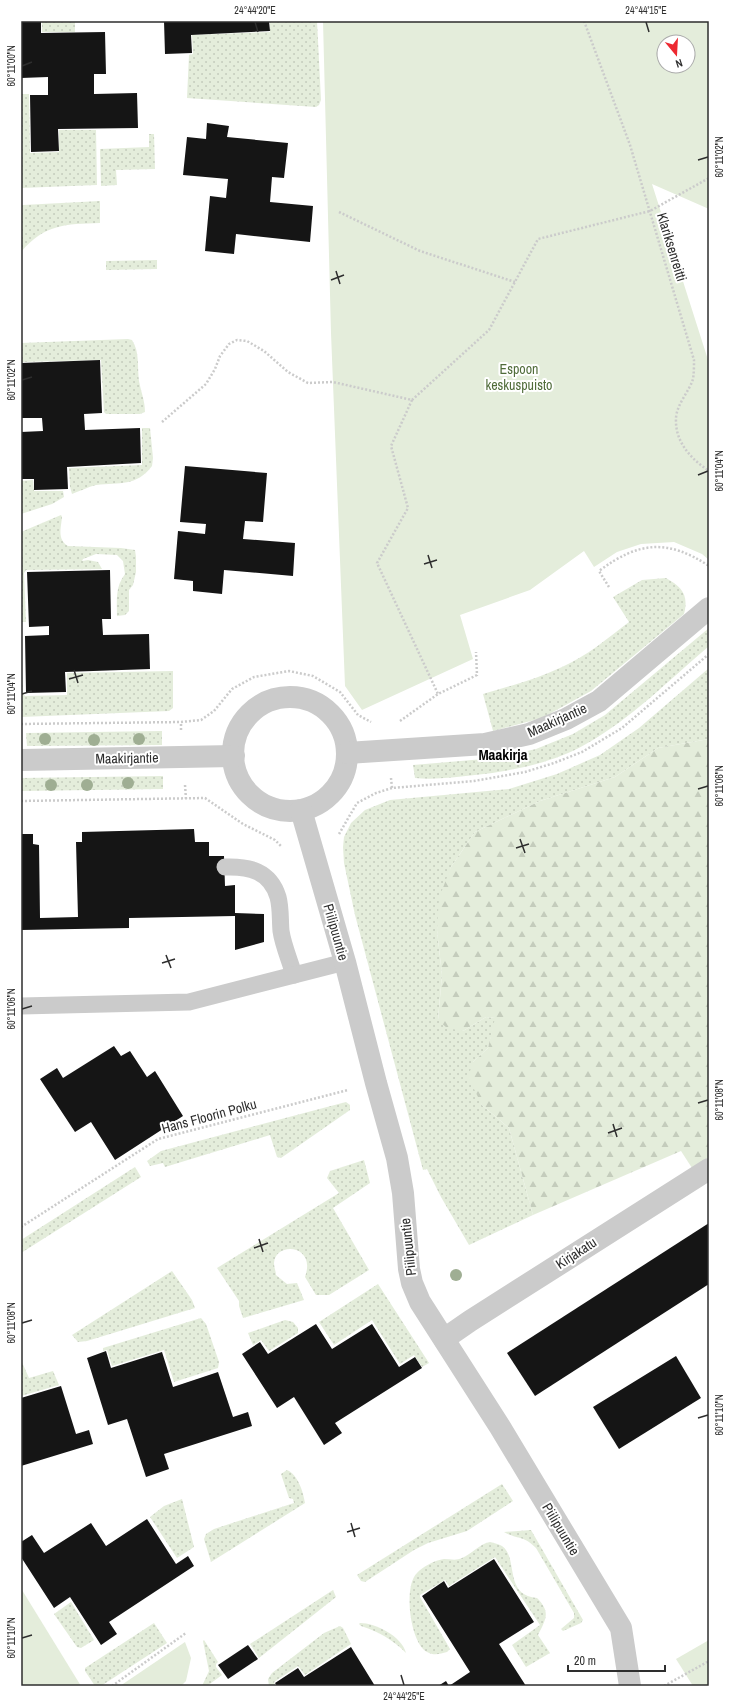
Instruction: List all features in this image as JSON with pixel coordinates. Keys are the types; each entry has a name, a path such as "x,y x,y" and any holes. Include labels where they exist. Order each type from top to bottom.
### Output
{"street":[{"name":"Maakirjantie","path":"347,753 387,740 485,744 528,734 566,719 598,701 709,608"},
{"path":"292,698 304,699 318,704 329,713 342,731 347,753 346,766 342,778 334,792 318,804 301,810 285,811 270,808 249,794 238,776 234,756 236,737 242,724 251,714 264,704 279,699 292,698"},
{"name":"Maakirjantie","path":"21,760 234,756"},
{"name":"Piilipuuntie","path":"301,810 345,962 397,1158 403,1193 411,1277 420,1302 500,1427 621,1628 630,1686"},
{"name":"Kirjakatu","path":"444,1339 510,1295 709,1169"}],"lane":[{"path":"224,867 241,866 255,870 264,875 272,884 278,897 281,932 294,975"},
{"path":"21,1006 189,1002 345,962"}],"path":[{"name":"Klariksenreitti","path":"584,21 630,145 694,360 693,379 676,418 678,433 683,448 695,461 709,471"},
{"path":"438,694 377,563 408,508 391,446 412,400 489,330 538,239 650,211 709,178"},
{"path":"339,212 420,251 515,282"},
{"path":"162,422 206,384 215,369 220,356 229,344 236,340 248,341 264,351 288,372 308,383 333,382 412,400"},
{"path":"608,587 599,570 614,559 636,550 654,547 673,548 697,558 709,566"},
{"path":"387,740 438,694 477,675 476,652"},
{"path":"21,801 205,798 243,824 275,840 292,859 333,848 340,830 357,803 376,793 392,788 474,781 525,772 582,752 622,728 709,654"},
{"path":"21,724 181,722 201,720 214,711 232,689 254,677 288,672 313,676 340,692 358,715 387,740 392,788"},
{"path":"181,722 186,799"},
{"name":"Hans Floorin Polku","path":"21,1227 158,1139 376,1083"},
{"path":"112,1686 186,1633"},
{"path":"664,1686 709,1661"}],"green space":[{"path":"42,21 75,21 75,32 42,32"},
{"path":"270,21 317,21 321,100 319,105 316,107 187,98 189,55 193,54 192,35 270,32"},
{"name":"Espoon keskuspuisto","path":"323,21 709,21 709,209 652,184 709,363 709,560 702,554 674,542 641,544 617,552 594,567 584,551 530,590 460,615 473,659 362,710 345,686 331,333"},
{"path":"21,94 29,94 30,153 59,152 59,130 96,130 97,185 21,188"},
{"path":"149,134 154,134 155,169 116,170 117,185 101,186 100,149 149,147"},
{"path":"100,201 100,223 56,227 39,236 21,252 21,206"},
{"path":"157,260 157,269 106,270 106,261"},
{"path":"132,340 135,345 137,355 139,381 145,408 145,412 140,414 106,414 104,412 101,360 21,362 21,343"},
{"path":"142,428 150,428 153,458 152,466 146,473 127,482 96,485 72,494 69,468 142,465"},
{"path":"33,480 34,491 63,491 64,497 52,504 21,514 21,481"},
{"path":"61,515 61,537 68,546 135,550 136,572 133,585 129,590 129,611 125,615 117,616 118,589 125,574 123,561 117,555 96,554 83,559 82,561 88,560 98,562 102,569 26,570 24,573 26,622 21,622 21,532"},
{"path":"666,578 683,592 686,602 684,614 591,691 542,718 493,731 483,694 543,675 571,663 589,652 629,622 613,597 642,580"},
{"path":"709,628 709,646 619,723 573,751 532,765 503,771 445,778 415,778 413,765 496,758 536,749 573,734 605,715"},
{"path":"21,650 23,693 25,696 67,695 67,673 173,671 173,708 169,711 21,717"},
{"path":"709,668 709,739 658,748 615,777 540,801 475,832 451,867 437,930 442,975 438,1019 463,1031 486,1017 496,1018 488,1048 473,1062 482,1105 509,1128 533,1215 469,1245 441,1197 427,1169 423,1170 355,915 344,863 344,837 351,823 365,810 390,800 509,789 557,774 600,755 639,728"},
{"path":"162,731 162,745 27,746 26,733"},
{"path":"709,739 709,1157 692,1168 681,1151 533,1215 509,1128 482,1105 468,1077 473,1062 488,1048 495,1018 486,1017 463,1031 447,1028 438,1020 442,975 437,930 439,898 451,867 475,832 540,801 615,777 658,748"},
{"path":"163,776 163,789 21,791 21,778"},
{"path":"346,1102 350,1105 350,1110 281,1158 277,1157 270,1135 165,1167 163,1163 150,1166 147,1161 161,1151"},
{"path":"364,1160 370,1183 333,1208 369,1270 329,1295 316,1295 305,1277 307,1266 305,1258 301,1252 294,1249 281,1251 276,1256 274,1263 276,1275 287,1284 297,1283 304,1300 243,1318 239,1301 217,1268 339,1193 327,1178 330,1171"},
{"path":"135,1167 141,1177 21,1253 21,1240"},
{"path":"172,1271 192,1300 195,1308 87,1341 78,1342 72,1335"},
{"path":"378,1284 429,1363 422,1367 414,1355 400,1364 372,1320 334,1345 319,1322"},
{"path":"201,1318 206,1324 219,1362 218,1368 174,1382 164,1350 112,1366 107,1350 103,1351 103,1348"},
{"path":"285,1320 293,1322 298,1328 298,1333 269,1351 261,1340 253,1345 248,1333"},
{"path":"21,1360 29,1378 53,1371 59,1385 21,1396"},
{"path":"287,1470 297,1479 303,1493 305,1503 211,1562 204,1539 206,1534 214,1529 294,1503 293,1499 289,1498 281,1474"},
{"path":"502,1484 513,1501 467,1531 428,1543 414,1550 365,1582 361,1581 357,1575"},
{"path":"182,1499 194,1547 177,1558 150,1517 164,1506"},
{"path":"531,1530 583,1620 581,1623 563,1631 561,1629 574,1618 574,1613 536,1548 524,1539 504,1532"},
{"path":"490,1542 501,1545 507,1552 515,1583 526,1595 537,1598 546,1612 545,1620 538,1635 550,1653 526,1667 512,1645 540,1625 495,1557 449,1586 445,1580 420,1595 450,1649 447,1652 439,1654 430,1653 421,1647 416,1638 410,1614 410,1590 417,1573 425,1566 433,1562 444,1559 460,1559 482,1545"},
{"path":"21,1589 22,1590 81,1686 21,1686"},
{"path":"333,1590 336,1597 259,1658 250,1644"},
{"path":"71,1602 94,1640 81,1648 77,1647 54,1614"},
{"path":"154,1623 167,1643 101,1686 95,1686 85,1671 85,1668"},
{"path":"359,1624 373,1625 394,1636 399,1641 406,1653 390,1640 379,1633 361,1626"},
{"path":"340,1626 343,1628 351,1644 305,1675 298,1666 274,1682 276,1686 269,1686 268,1679 272,1673 324,1633"},
{"path":"204,1640 218,1662 216,1667 222,1675 207,1686 202,1686 209,1671"},
{"path":"709,1640 709,1686 693,1686 676,1659"},
{"path":"185,1642 191,1658 186,1681 181,1686 120,1686"}],"building":[{"path":"164,21 269,21 270,31 191,35 192,53 165,54"},
{"path":"21,22 41,22 41,33 105,32 106,74 94,74 94,94 137,93 138,128 58,129 59,151 31,152 30,95 48,95 48,77 21,78"},
{"path":"207,123 229,126 227,137 288,143 284,178 272,177 270,202 313,206 310,242 236,234 234,254 205,251 210,196 226,198 228,179 183,175 187,137 206,139"},
{"path":"100,360 102,413 84,414 85,430 140,428 141,463 67,467 68,489 34,490 34,479 21,479 21,432 43,431 42,418 21,418 21,363"},
{"path":"185,466 267,473 263,522 245,521 243,539 295,543 293,576 224,570 222,594 193,591 193,581 174,579 178,531 205,534 206,524 180,522"},
{"path":"110,570 111,619 102,619 103,635 149,634 150,669 65,672 66,692 26,693 25,636 49,635 49,626 29,627 27,572"},
{"path":"194,829 195,842 209,842 209,856 224,856 225,886 235,885 235,913 264,914 264,942 235,950 235,916 129,918 129,928 21,930 21,834 33,834 33,844 39,845 40,918 78,917 76,842 82,842 82,832"},
{"path":"114,1046 121,1056 130,1051 147,1077 155,1071 183,1116 115,1160 91,1122 75,1132 40,1079 57,1068 63,1078"},
{"path":"709,1223 709,1284 535,1396 507,1353"},
{"path":"316,1324 332,1349 372,1324 399,1367 415,1357 422,1368 335,1423 342,1433 324,1445 294,1397 277,1408 242,1354 260,1342 268,1354"},
{"path":"106,1351 111,1368 162,1352 173,1387 218,1372 233,1417 248,1412 252,1426 164,1454 169,1469 146,1477 127,1419 108,1425 87,1358"},
{"path":"676,1356 701,1398 619,1449 593,1407"},
{"path":"61,1386 76,1434 89,1430 93,1444 21,1466 21,1398"},
{"path":"147,1519 176,1564 188,1556 194,1566 109,1622 117,1634 101,1645 70,1597 54,1608 21,1557 21,1542 32,1535 44,1553 91,1523 106,1546"},
{"path":"494,1559 534,1622 499,1644 526,1686 449,1686 470,1672 422,1596 444,1581 448,1588"},
{"path":"248,1645 258,1659 228,1679 218,1665"},
{"path":"351,1647 375,1686 277,1686 275,1683 298,1668 304,1677"},
{"path":"446,1681 449,1686 438,1686"}],"district":[{"name":"Maakirja","path":"503,755"}]}
